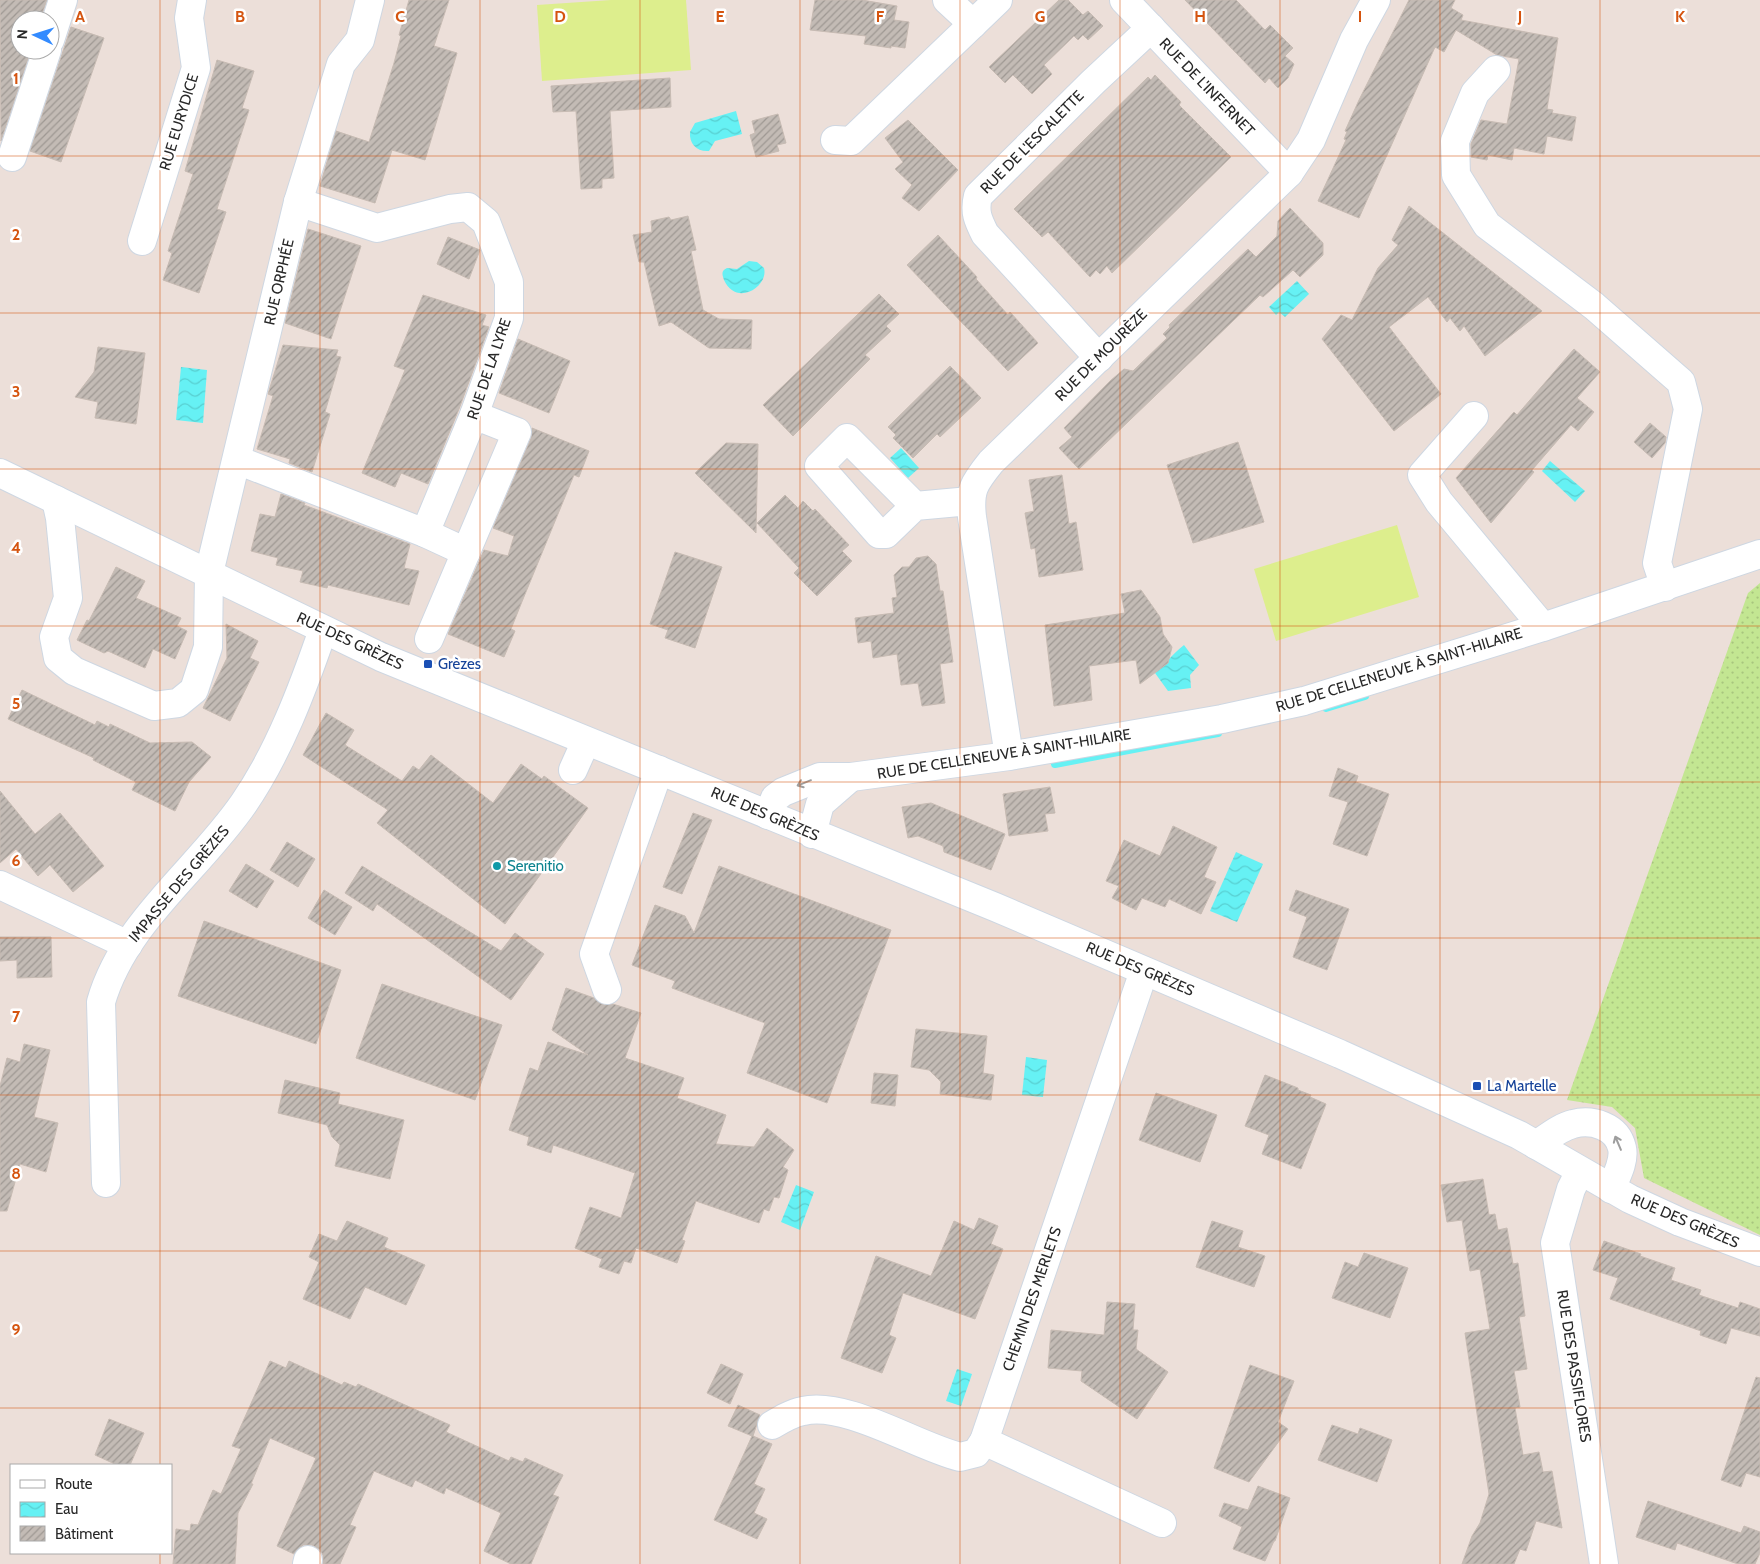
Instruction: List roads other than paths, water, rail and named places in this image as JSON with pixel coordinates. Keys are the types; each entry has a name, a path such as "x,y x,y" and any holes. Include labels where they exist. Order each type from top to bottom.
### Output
{"street":[{"name":"RUE EURYDICE","path":"142,241 196,68 189,18 192,0"},
{"name":"RUE ORPHÉE","path":"56,500 60,518 68,598 54,637 58,658 74,672 154,706 178,703 194,690 208,647 208,573 237,460 298,202 341,64 360,40 370,0"},
{"path":"947,0 973,24"},
{"path":"836,140 851,141 998,0"},
{"name":"RUE DE L'INFERNET","path":"1124,0 1289,173"},
{"name":"RUE DE MOURÈZE","path":"1009,756 970,501 973,486 991,462 1289,173 1311,140 1354,40 1376,0"},
{"name":"RUE DE L'ESCALETTE","path":"1099,358 986,234 977,219 975,208 978,196 1093,82 1151,28"},
{"path":"12,157 44,60"},
{"path":"1496,70 1475,93 1455,141 1456,175 1488,225 1594,306 1681,382 1688,409 1657,563 1665,587"},
{"name":"RUE DE LA LYRE","path":"298,202 377,228 468,206 486,222 509,282 509,318 474,416 425,533"},
{"path":"429,639 517,432 474,416"},
{"path":"1474,416 1422,475 1439,502 1543,627"},
{"path":"237,460 425,533 466,552"},
{"name":"RUE DES GRÈZES","path":"0,473 323,630 424,675 995,907 1340,1054 1536,1145 1611,1189 1680,1222 1760,1252"},
{"path":"915,506 970,501"},
{"name":"RUE DE CELLENEUVE À SAINT-HILAIRE","path":"768,815 775,798 783,792 820,777 851,777 1009,756 1222,719 1304,701 1543,627 1760,554"},
{"name":"IMPASSE DES GRÈZES","path":"106,1183 101,1002 107,981 128,945 171,890 222,833 245,802 293,709 323,630"},
{"path":"573,770 586,741"},
{"path":"607,990 594,954 659,770"},
{"path":"812,834 820,804 851,777"},
{"path":"0,885 128,945"},
{"name":"CHEMIN DES MERLETS","path":"984,1441 1144,971"},
{"name":"RUE DES GRÈZES","path":"1536,1145 1571,1124 1589,1121 1608,1128 1622,1148 1621,1163 1611,1189"},
{"name":"RUE DES PASSIFLORES","path":"1580,1171 1571,1189 1555,1243 1604,1564"},
{"path":"772,1425 789,1415 817,1409 848,1414 960,1457 976,1453 984,1441 1162,1523"}],"water":[{"path":"736,111 742,134 715,141 709,151 697,149 692,144 690,132 695,123"},
{"path":"749,261 757,262 764,268 762,282 750,291 736,292 729,288 722,274 727,268 737,269"},
{"path":"1297,281 1309,294 1285,317 1279,312 1276,315 1269,307"},
{"path":"181,367 207,370 203,423 176,420"},
{"path":"901,448 919,468 908,478 890,458"},
{"path":"1550,461 1585,491 1575,502 1542,471"},
{"path":"1184,645 1199,665 1190,675 1191,688 1168,691 1155,673"},
{"path":"1236,852 1263,864 1237,922 1210,911"},
{"path":"1026,1057 1047,1060 1043,1097 1022,1095"},
{"path":"796,1185 814,1192 800,1230 781,1222"},
{"path":"957,1369 972,1374 961,1406 946,1401"}],"waterway":[{"path":"1326,708 1365,696"},
{"path":"1055,764 1218,733"}],"place":[{"name":"Grèzes","path":"428,664"},
{"name":"Serenitio","path":"497,866"},
{"name":"La Martelle","path":"1477,1086"}]}
